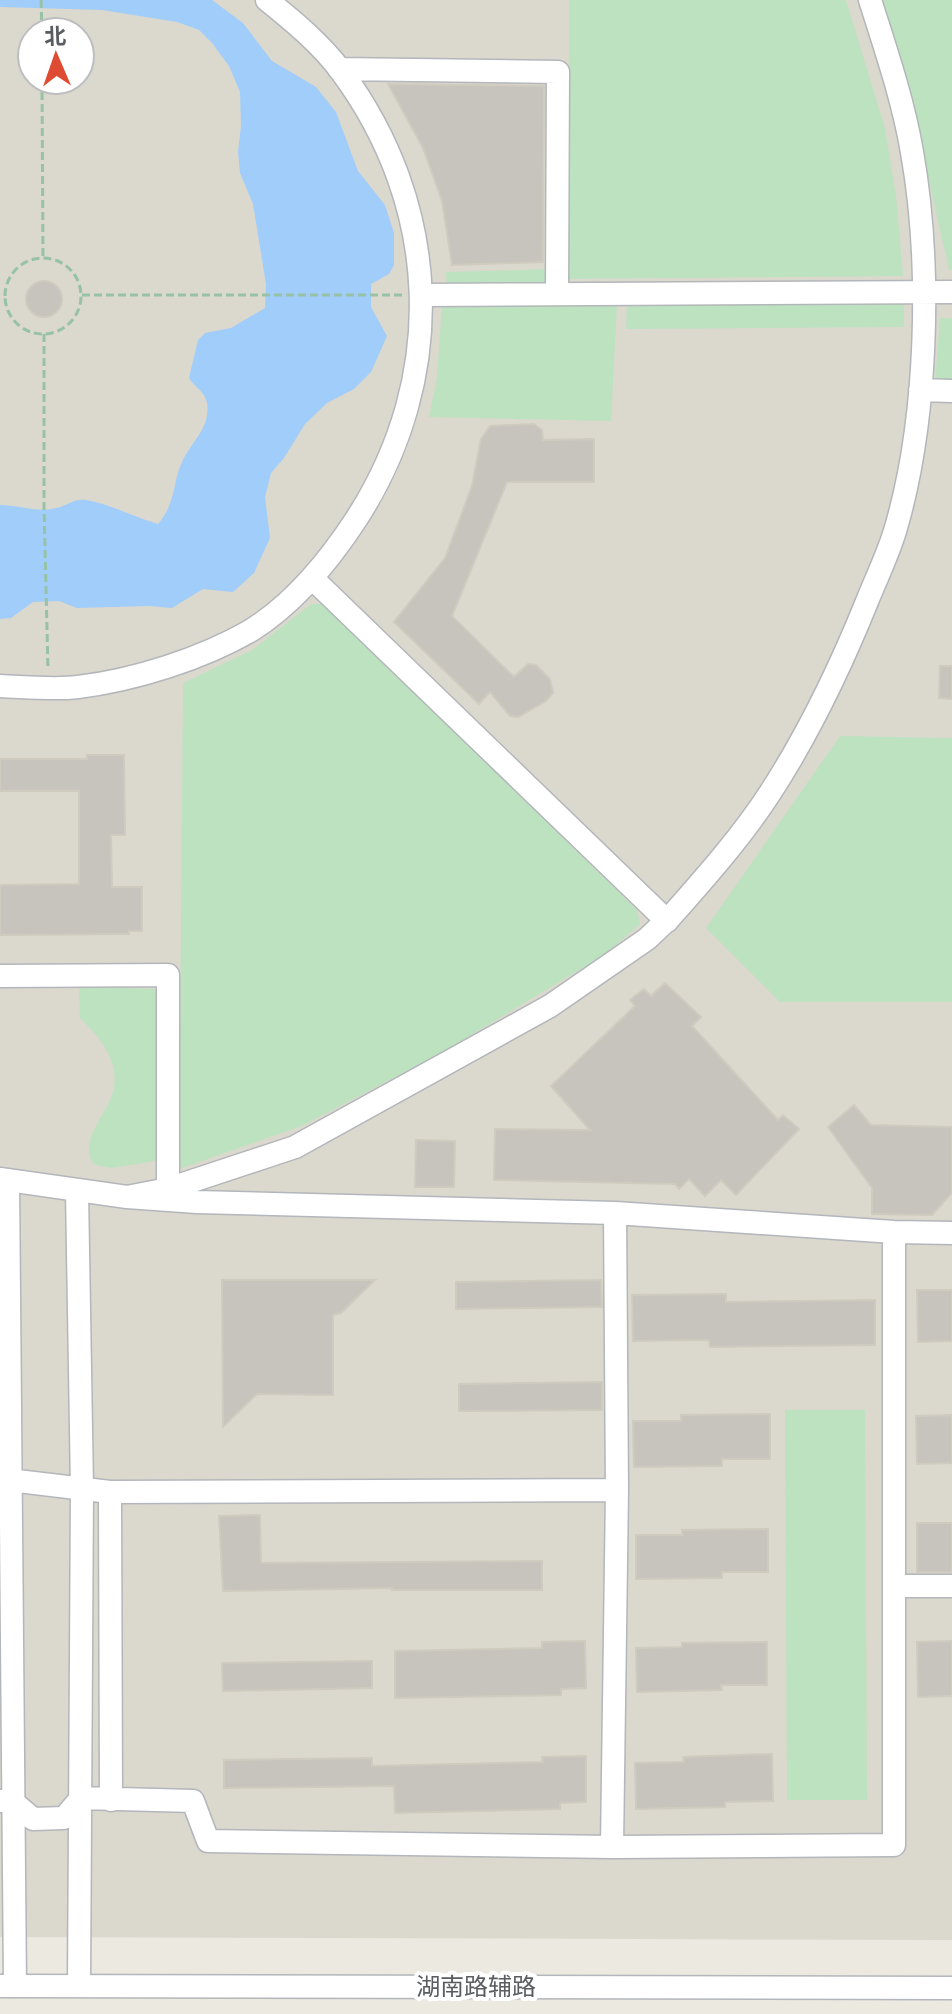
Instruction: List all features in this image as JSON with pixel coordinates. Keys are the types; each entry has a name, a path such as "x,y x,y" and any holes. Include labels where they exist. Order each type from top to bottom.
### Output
{"street":[{"path":"0,686 79,687 178,665 251,630 300,591 339,546 378,485 399,435 412,393 423,295 415,237 398,173 372,118 339,69 295,22 267,0"},
{"path":"127,1197 168,1189 295,1147 550,1006 647,939 666,921 711,872 769,795 806,734 856,631 895,532 908,475 920,390 924,346 921,228 912,154 901,100 870,0"},
{"path":"339,69 558,72 557,293"},
{"path":"423,295 952,292"},
{"path":"920,390 952,391"},
{"path":"312,578 666,921"},
{"path":"0,976 168,975 168,1189"},
{"path":"196,1178 197,1202"},
{"path":"7,1986 4,1179 127,1197 197,1202 615,1213 894,1232 952,1233"},
{"path":"77,1191 82,1489 79,1986"},
{"path":"612,1847 617,1490 615,1213"},
{"path":"81,1798 193,1801 208,1841 612,1847 894,1845 894,1232"},
{"path":"5,1479 110,1492 617,1490"},
{"path":"110,1492 111,1800"},
{"path":"894,1586 952,1586"},
{"path":"6,1801 33,1819 64,1818 81,1798"},
{"name":"湖南路辅路","path":"7,1986 952,1988"}],"path":[{"path":"42,96 43,258"},
{"path":"43,258 69,268 78,280 82,295 79,309 71,322 59,330 44,334 17,324 3,297 16,270 28,261 43,258"},
{"path":"82,295 423,295"},
{"path":"44,334 48,688"}],"shaded area":[{"path":"0,0 952,0 952,1940 0,1937"}],"green space":[{"path":"569,0 846,0 885,128 896,196 903,276 568,279"},
{"path":"881,0 952,0 952,270 949,270 905,72"},
{"path":"549,269 549,287 447,289 446,272"},
{"path":"904,302 904,327 626,329 627,305"},
{"path":"617,305 611,421 429,417 437,377 442,306"},
{"path":"940,318 952,318 952,384 935,383"},
{"path":"311,604 323,604 637,910 640,924 604,955 448,1049 302,1126 179,1169 183,683 252,650"},
{"path":"840,736 952,738 952,1002 780,1002 706,928"},
{"path":"79,987 158,989 156,1160 111,1168 93,1164 89,1148 93,1133 109,1103 114,1086 113,1067 103,1045 80,1018"},
{"path":"785,1410 865,1410 867,1800 787,1800"}],"water":[{"path":"0,0 212,0 243,23 272,61 316,87 336,112 358,171 385,205 394,233 394,265 389,274 371,284 371,307 387,336 371,372 354,389 327,403 305,424 271,473 265,497 270,538 254,573 233,592 203,589 172,608 77,608 59,601 33,602 11,618 0,619 0,505 49,509 86,500 158,524 168,508 183,460 206,419 206,399 189,378 198,340 205,333 231,328 265,308 266,284 253,204 240,173 240,92 229,66 212,43 199,30 177,22 102,10 0,7"}],"building":[{"path":"388,84 544,86 543,262 452,265 442,201 423,148"},
{"path":"44,281 56,287 62,299 56,311 44,317 32,311 26,299 32,287"},
{"path":"534,424 542,430 543,440 594,439 594,482 507,482 452,616 514,677 528,664 536,665 550,679 553,693 546,701 518,717 510,716 490,692 479,704 394,622 445,558 472,486 481,439 490,426"},
{"path":"940,666 952,666 952,699 939,698"},
{"path":"87,755 124,755 125,835 111,835 112,887 142,887 142,931 129,931 129,934 0,935 0,885 79,884 79,791 0,791 0,759 87,759"},
{"path":"665,983 701,1017 692,1026 778,1120 783,1115 799,1129 736,1195 721,1180 705,1196 689,1179 679,1189 675,1184 494,1180 495,1129 590,1130 551,1086 635,1006 630,1000 644,989 651,996"},
{"path":"854,1105 871,1125 952,1127 952,1193 932,1215 872,1214 872,1188 828,1127"},
{"path":"416,1140 455,1141 454,1187 415,1187"},
{"path":"222,1280 375,1280 341,1313 333,1315 333,1395 257,1394 223,1427"},
{"path":"601,1280 602,1307 456,1309 456,1282"},
{"path":"917,1290 952,1290 952,1341 918,1342"},
{"path":"726,1294 726,1302 875,1300 875,1345 710,1347 709,1340 633,1341 632,1295"},
{"path":"602,1382 602,1410 459,1411 459,1384"},
{"path":"770,1414 770,1459 722,1459 722,1466 634,1467 633,1421 681,1421 681,1415"},
{"path":"952,1415 952,1463 917,1464 916,1416"},
{"path":"260,1515 261,1563 542,1561 542,1590 392,1588 223,1591 219,1516"},
{"path":"917,1523 952,1523 952,1572 917,1572"},
{"path":"768,1529 768,1572 722,1572 722,1578 636,1579 636,1535 682,1535 682,1530"},
{"path":"585,1641 586,1688 561,1689 561,1695 395,1698 395,1651 542,1648 542,1642"},
{"path":"952,1641 952,1696 918,1697 917,1642"},
{"path":"767,1642 767,1685 721,1685 722,1690 637,1692 636,1648 682,1647 682,1643"},
{"path":"372,1661 372,1688 223,1691 222,1663"},
{"path":"772,1754 773,1801 725,1802 725,1807 636,1809 635,1763 684,1762 683,1757"},
{"path":"586,1756 586,1802 560,1803 560,1809 395,1813 394,1786 224,1788 224,1760 372,1758 372,1766 543,1762 542,1757"}]}
